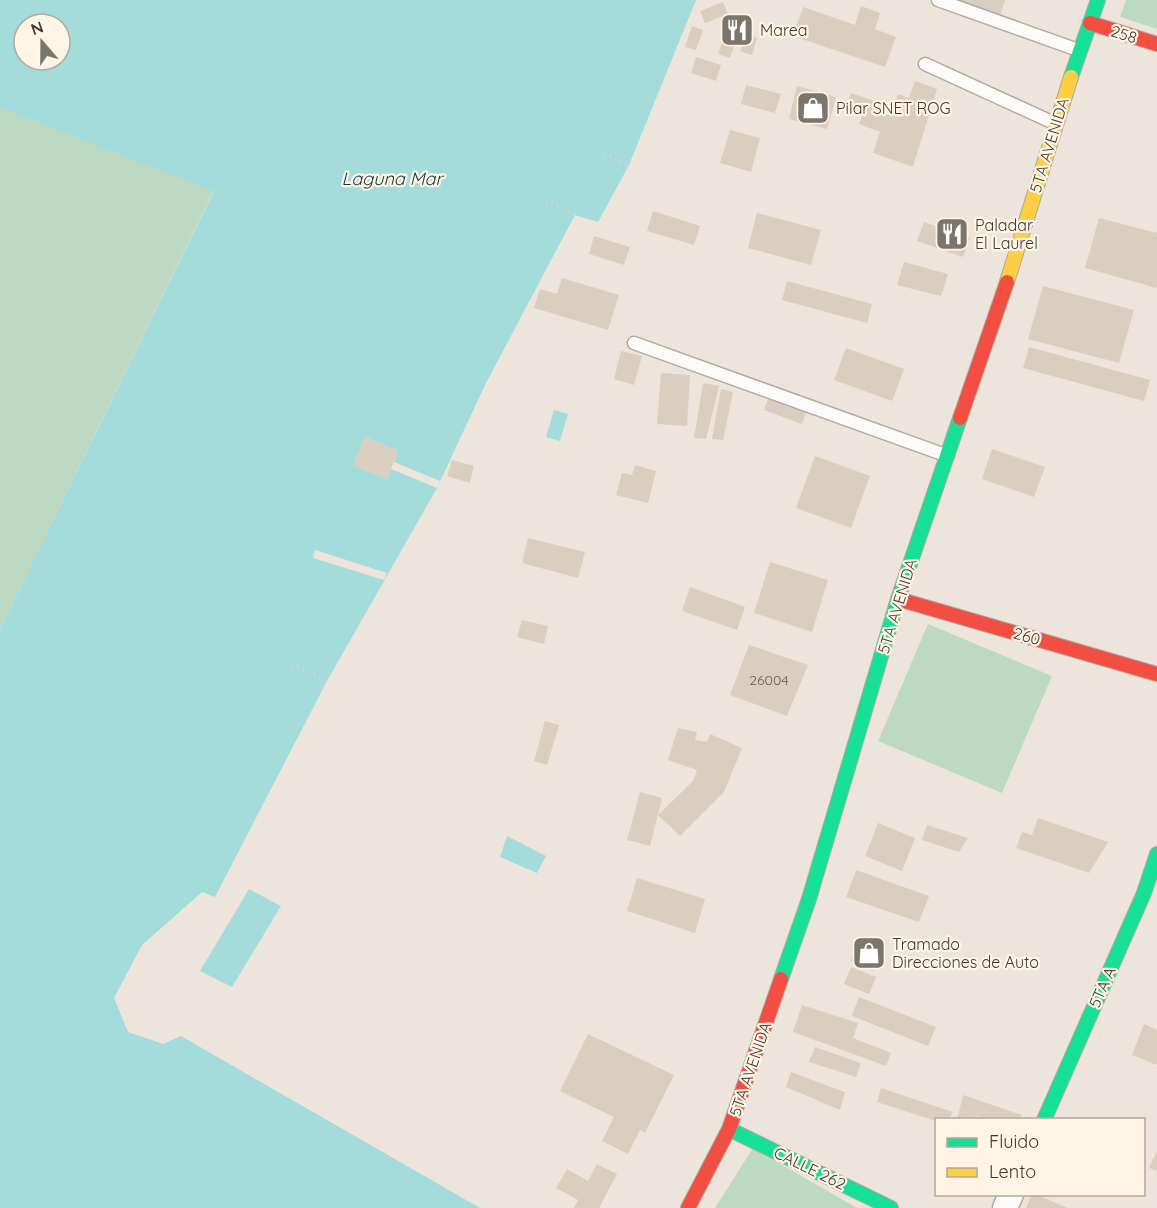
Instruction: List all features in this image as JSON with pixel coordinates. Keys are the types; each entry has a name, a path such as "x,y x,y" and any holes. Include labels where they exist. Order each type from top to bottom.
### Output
{"main road":[{"name":"5TA AVENIDA","path":"687,1208 729,1129 809,899 898,599 1007,282 1078,50 1098,0"},
{"name":"258","path":"1090,23 1157,44"},
{"name":"260","path":"898,599 1157,674"},
{"name":"5TA A","path":"1044,1118 1144,893 1157,854"},
{"name":"CALLE 262","path":"729,1129 891,1208"}],"lane":[{"path":"938,0 1078,50"},
{"path":"926,64 1055,123"},
{"path":"634,343 949,456"}],"path":[{"path":"604,154 629,165"},
{"path":"546,201 575,214"},
{"path":"292,664 327,681"}],"green space":[{"path":"1126,0 1157,0 1157,29 1120,17"},
{"path":"0,108 214,190 0,629"},
{"path":"928,624 1052,676 1002,793 878,741"},
{"path":"753,1148 857,1208 715,1208"}],"water":[{"name":"Laguna Mar","path":"0,0 696,0 629,165 598,222 575,215 485,385 437,488 327,681 215,897 202,892 142,945 114,998 128,1032 163,1044 181,1036 480,1208 0,1208 0,629 214,191 0,108"},
{"path":"554,410 568,414 560,441 546,437"},
{"path":"507,836 546,856 537,873 500,857"},
{"path":"249,889 281,906 232,987 200,971"}],"pier":[{"path":"365,437 398,451 394,462 440,481 437,488 391,469 387,479 353,465"},
{"path":"315,550 387,573 384,580 313,558"}],"building":[{"path":"955,0 1005,0 1000,16"},
{"path":"723,2 728,14 705,23 700,11"},
{"path":"861,6 880,13 875,29 896,37 885,67 793,36 803,7 855,25"},
{"path":"692,26 703,30 696,50 685,47"},
{"path":"725,34 737,38 730,58 718,54"},
{"path":"746,34 757,38 752,55 740,51"},
{"path":"696,57 721,65 716,81 691,73"},
{"path":"915,81 937,89 913,167 873,153 880,132 859,124 862,117 845,110 851,93 884,104 883,114 891,115 898,94 909,98"},
{"path":"746,85 781,94 775,113 741,104"},
{"path":"797,86 836,97 827,129 789,119"},
{"path":"730,130 760,138 751,172 720,163"},
{"path":"653,211 700,226 694,245 647,231"},
{"path":"757,213 821,230 811,265 748,248"},
{"path":"1099,218 1157,233 1157,288 1085,268"},
{"path":"924,222 970,238 963,257 917,241"},
{"path":"594,236 630,247 624,265 589,254"},
{"path":"904,262 948,274 941,296 897,285"},
{"path":"562,278 619,295 608,330 534,308 540,289 557,294"},
{"path":"787,281 872,304 867,323 782,300"},
{"path":"1043,286 1134,310 1119,363 1028,339"},
{"path":"1029,347 1150,380 1144,401 1023,368"},
{"path":"846,348 904,369 892,401 834,380"},
{"path":"621,351 642,356 634,385 614,379"},
{"path":"661,373 690,375 687,426 657,424"},
{"path":"703,383 719,386 706,439 694,438"},
{"path":"721,389 733,392 723,440 712,439"},
{"path":"770,394 808,407 802,424 764,410"},
{"path":"365,437 398,451 387,479 353,465"},
{"path":"992,449 1045,467 1034,497 982,479"},
{"path":"815,456 870,476 851,528 796,508"},
{"path":"452,460 474,466 470,483 447,476"},
{"path":"635,465 656,471 648,503 616,495 622,473 632,475"},
{"path":"528,538 585,552 578,578 522,563"},
{"path":"770,562 828,580 812,632 754,613"},
{"path":"690,587 745,607 737,630 682,611"},
{"path":"522,620 548,626 544,644 517,637"},
{"path":"749,645 808,665 787,716 730,695"},
{"path":"545,721 559,725 547,765 534,761"},
{"path":"678,728 697,732 695,740 707,742 710,734 742,748 724,792 680,836 658,815 693,781 697,770 668,760"},
{"path":"640,792 662,798 650,846 627,840"},
{"path":"1038,818 1108,842 1089,873 1016,848 1022,832 1032,835"},
{"path":"878,823 915,838 902,871 865,856"},
{"path":"927,825 968,838 959,852 922,840"},
{"path":"856,870 929,896 919,922 846,897"},
{"path":"637,878 705,899 695,933 627,911"},
{"path":"863,936 885,946 873,971 851,961"},
{"path":"851,967 876,977 869,994 844,984"},
{"path":"859,997 936,1027 928,1046 852,1016"},
{"path":"802,1005 858,1023 853,1038 891,1053 886,1066 793,1032"},
{"path":"1144,1024 1157,1030 1157,1065 1132,1055"},
{"path":"588,1034 674,1075 645,1133 640,1130 628,1154 602,1141 614,1117 560,1091"},
{"path":"815,1047 861,1063 856,1077 809,1062"},
{"path":"791,1072 845,1092 840,1110 786,1087"},
{"path":"881,1088 953,1112 949,1118 935,1118 935,1121 877,1102"},
{"path":"963,1095 1022,1115 1021,1118 976,1116 975,1118 957,1118"},
{"path":"1157,1151 1157,1171 1149,1168"},
{"path":"597,1164 617,1174 599,1208 574,1208 578,1200 556,1188 567,1169 588,1181"},
{"path":"1031,1196 1040,1196 1067,1208 1026,1208"}],"traffic: fast":[{"path":"1071,77 1098,0"},
{"path":"781,979 809,899 898,599 960,418"},
{"path":"1045,1118 1144,893 1157,854"},
{"path":"729,1129 891,1208"}],"traffic: slow":[{"path":"1007,282 1071,77"}],"traffic: jam":[{"path":"1090,23 1157,44"},
{"path":"960,418 1007,282"},
{"path":"898,599 1157,674"},
{"path":"688,1208 729,1129 781,979"}],"place":[{"name":"Marea","path":"737,30"},
{"name":"Pilar SNET ROG","path":"813,108"},
{"name":"Paladar El Laurel","path":"952,234"},
{"name":"Tramado Direcciones de Auto","path":"869,953"}]}
